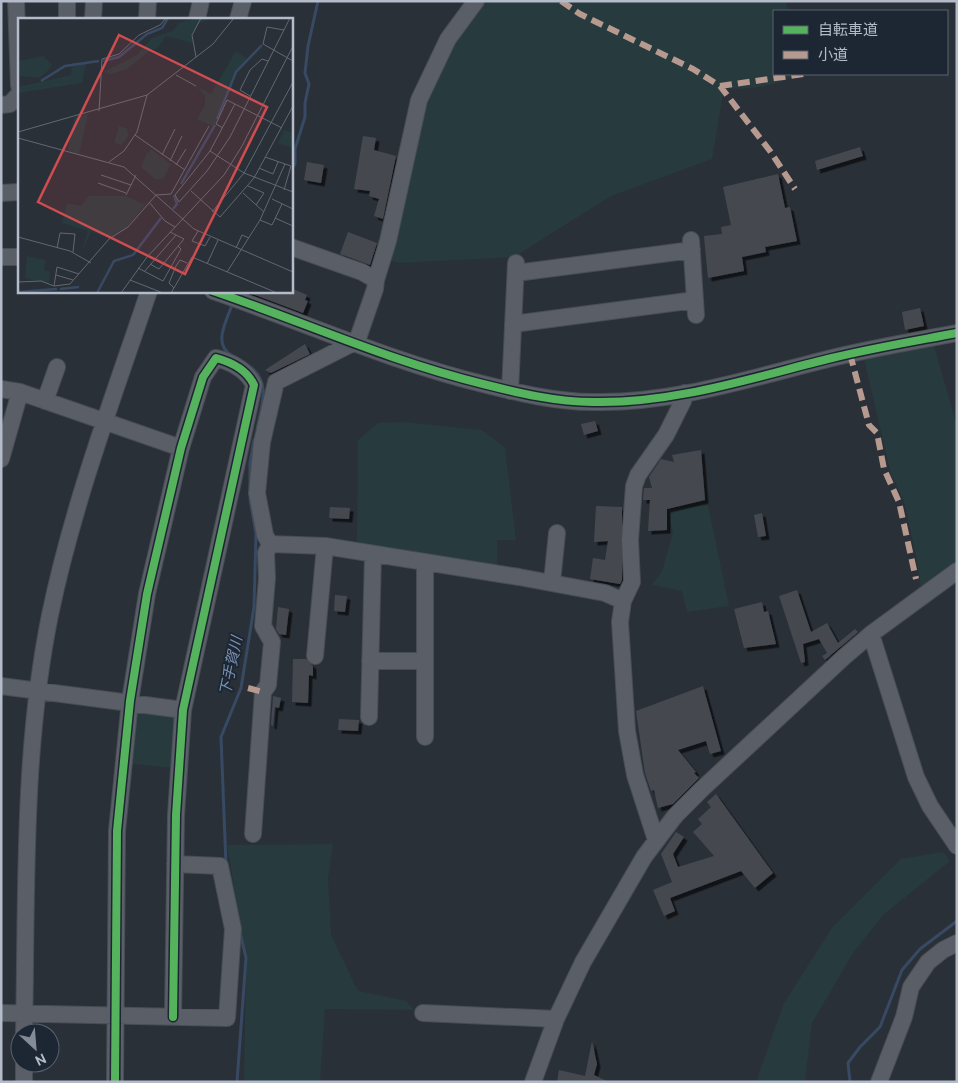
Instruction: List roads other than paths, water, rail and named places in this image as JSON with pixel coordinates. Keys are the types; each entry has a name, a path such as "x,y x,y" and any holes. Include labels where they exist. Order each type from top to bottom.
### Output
{"street":[{"path":"16,1 18,59"},
{"path":"66,1 67,18"},
{"path":"93,18 94,1"},
{"path":"146,18 148,1"},
{"path":"197,18 201,1"},
{"path":"238,18 243,1"},
{"path":"270,544 265,536 257,493 262,442 276,382 357,341 375,289 388,241 419,100 448,39 476,1"},
{"path":"1,105 10,104 18,96"},
{"path":"1,193 18,192"},
{"path":"510,391 513,324 516,267 692,245 696,307 513,324"},
{"path":"292,247 362,272 376,280"},
{"path":"1,257 18,257"},
{"path":"24,1023 30,753 50,616 76,510 103,422 149,292"},
{"path":"227,296 352,344 423,368 510,391 572,401 595,402 685,393 737,383 841,356 957,334"},
{"path":"115,1082 117,831 130,701 147,594 182,448 203,377 216,358 250,375 254,385 183,710 176,815 173,1017"},
{"path":"45,401 58,367"},
{"path":"1,389 20,392 182,448"},
{"path":"1,459 20,392"},
{"path":"656,840 635,775 627,731 620,622 623,601 632,582 630,540 634,486 638,475 666,435 685,393"},
{"path":"552,582 557,533"},
{"path":"270,544 325,546 552,582 605,593 623,601"},
{"path":"253,834 263,692 268,685 272,642 263,626 267,578 266,553 270,544"},
{"path":"315,656 325,546"},
{"path":"369,717 373,554"},
{"path":"424,737 425,563"},
{"path":"533,1082 556,1020 583,962 656,840 702,788 871,634 957,571"},
{"path":"871,634 916,777 930,806 957,846"},
{"path":"370,661 425,661"},
{"path":"1,686 130,701 183,710"},
{"path":"1,1013 227,1018 233,929 220,866 175,864"},
{"path":"879,1082 904,1017 911,986 928,962 943,950 957,943"},
{"path":"424,1013 556,1020"}],"waterway":[{"name":"下手賀川","path":"292,168 295,164 295,149 305,117 305,103 309,84 305,73 308,46 318,1"},
{"name":"下手賀川","path":"231,355 223,345 222,332 232,305"},
{"name":"下手賀川","path":"249,366 261,379 263,387 257,429"},
{"name":"下手賀川","path":"250,486 250,463 254,440"},
{"name":"下手賀川","path":"226,865 221,737 241,688 254,607 256,534 250,499"},
{"path":"850,1082 848,1063 860,1047 880,1027 902,970 920,949 957,921"},
{"name":"下手賀川","path":"237,1082 246,958 240,932"}]}
